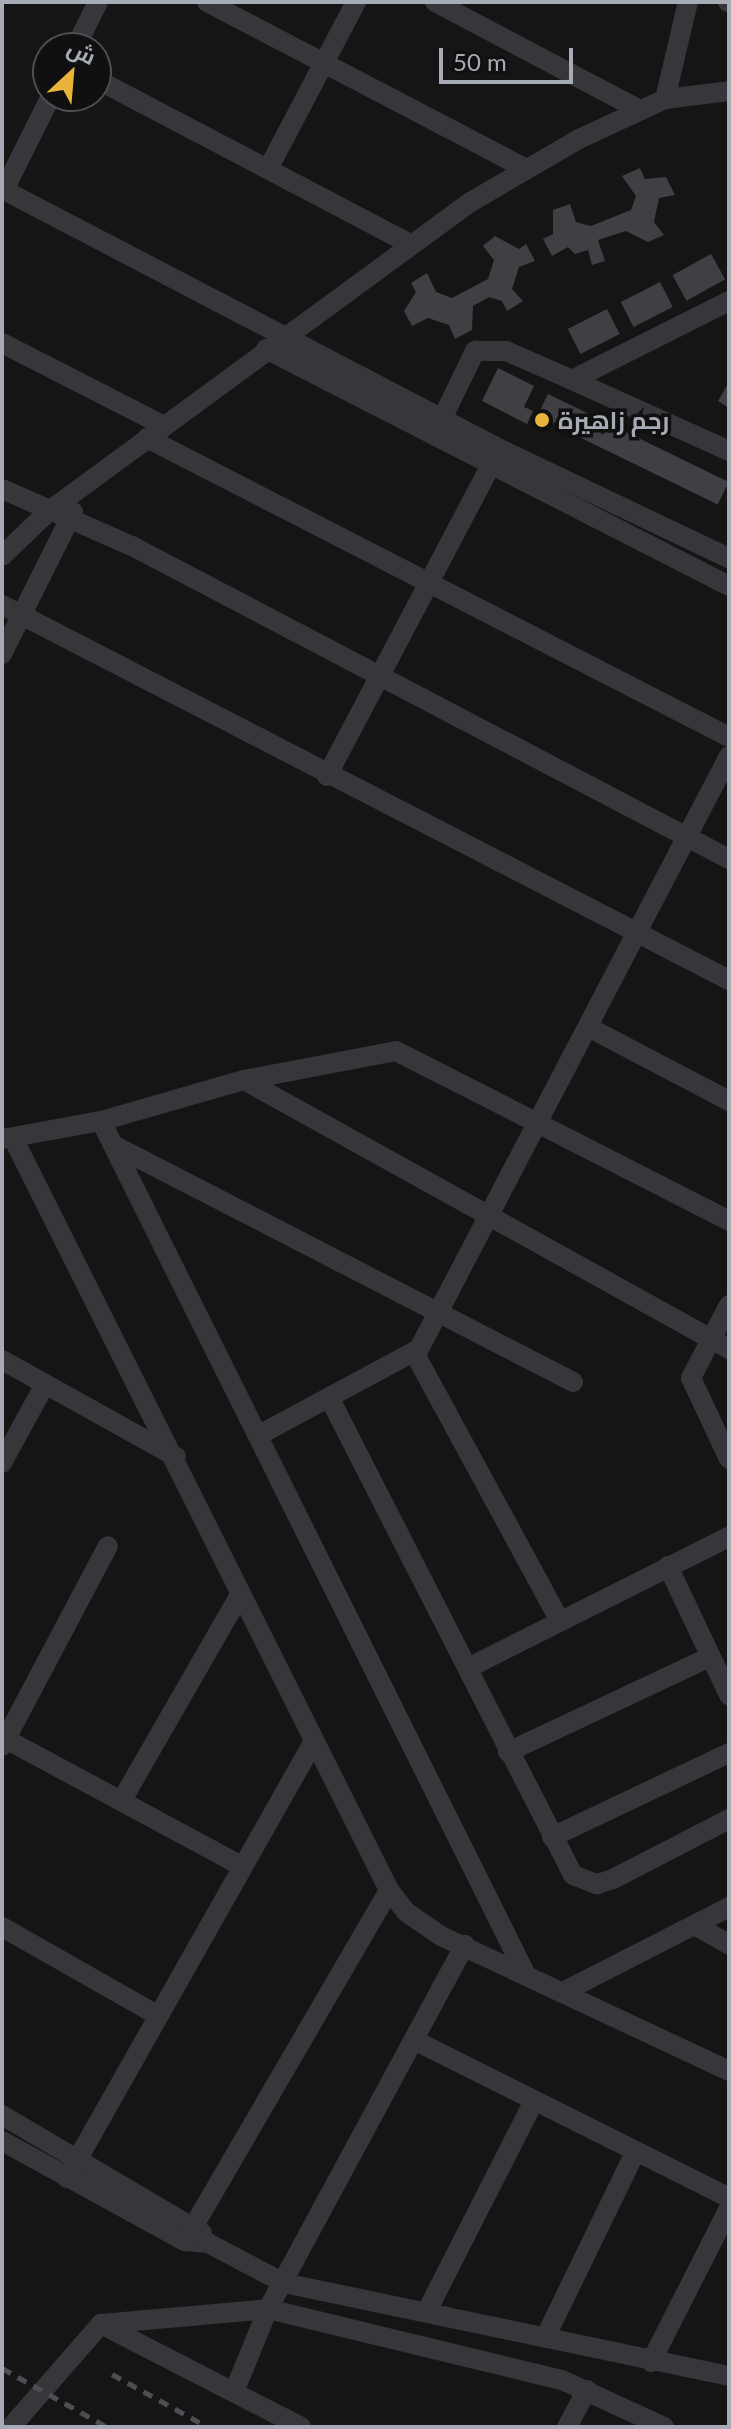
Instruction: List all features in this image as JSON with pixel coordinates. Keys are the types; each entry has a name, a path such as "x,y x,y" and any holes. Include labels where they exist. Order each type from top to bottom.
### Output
{"street":[{"path":"83,32 98,2"},
{"path":"207,2 526,169"},
{"path":"268,169 356,2"},
{"path":"435,2 640,110"},
{"path":"665,99 688,2"},
{"path":"112,87 409,243"},
{"path":"2,556 49,511 87,488 155,432 409,243 526,169 640,110 665,99 729,91"},
{"path":"43,112 3,190 442,419 496,458 729,586"},
{"path":"572,380 729,301"},
{"path":"2,343 155,432 429,582 729,737"},
{"path":"442,419 470,359 482,348 506,351 729,451"},
{"path":"266,349 496,458 729,558"},
{"path":"327,776 496,458"},
{"path":"2,654 10,609 87,488"},
{"path":"2,489 68,521 132,546 378,678 729,859"},
{"path":"10,609 327,776 729,980"},
{"path":"259,1435 331,1401 415,1354 440,1313 729,756"},
{"path":"588,1027 729,1101"},
{"path":"729,1221 396,1051 244,1080 101,1121 7,1139 176,1457 240,1595 389,1890 423,1925 567,1990 729,2071"},
{"path":"244,1080 490,1213 722,1344"},
{"path":"101,1121 117,1147 524,1971"},
{"path":"117,1147 573,1382"},
{"path":"722,1344 729,1305"},
{"path":"722,1344 697,1357 691,1378 729,1459"},
{"path":"415,1354 560,1621"},
{"path":"2,1360 176,1457"},
{"path":"2,1463 45,1384"},
{"path":"331,1401 573,1875 597,1884 729,1819"},
{"path":"468,1668 729,1537"},
{"path":"108,1546 3,1741 122,1800 242,1866"},
{"path":"668,1566 729,1695"},
{"path":"122,1800 240,1595"},
{"path":"508,1752 710,1657"},
{"path":"67,2178 314,1741"},
{"path":"552,1837 729,1753"},
{"path":"190,2233 389,1890"},
{"path":"567,1990 729,1907"},
{"path":"696,1926 729,1944"},
{"path":"2,1927 157,2015"},
{"path":"234,2392 268,2309 465,1945"},
{"path":"414,2040 729,2198"},
{"path":"428,2309 534,2101"},
{"path":"2,2115 79,2158 190,2233"},
{"path":"2,2141 67,2178 190,2233 284,2283 428,2309 651,2362 729,2376"},
{"path":"545,2338 635,2153"},
{"path":"651,2362 729,2208"},
{"path":"11,2427 101,2324 268,2309 587,2390 664,2427"},
{"path":"101,2324 301,2427"},
{"path":"567,2427 587,2390"}],"building":[{"path":"640,168 645,179 666,177 675,195 659,198 654,222 664,235 648,242 626,231 598,240 605,261 592,265 588,250 575,254 568,247 552,256 543,239 553,234 553,210 570,204 576,222 591,226 631,210 636,196 622,176"},
{"path":"495,236 519,249 526,244 535,261 519,267 512,289 523,301 507,311 502,301 489,297 473,306 472,330 455,339 449,325 428,318 412,326 404,311 416,292 411,283 427,273 436,292 452,298 488,279 494,260 483,246"},
{"path":"711,254 725,279 687,301 673,275"},
{"path":"660,282 673,307 634,327 621,302"},
{"path":"607,309 620,334 581,354 568,329"},
{"path":"498,368 534,386 524,407 533,411 527,424 482,401"},
{"path":"729,382 729,408 718,401"},
{"path":"548,394 729,482 718,505 537,416"}],"railway":[{"path":"2,2368 107,2427"},
{"path":"112,2374 208,2427"}],"place":[{"name":"رجم زاهيرة","path":"542,420"}]}
